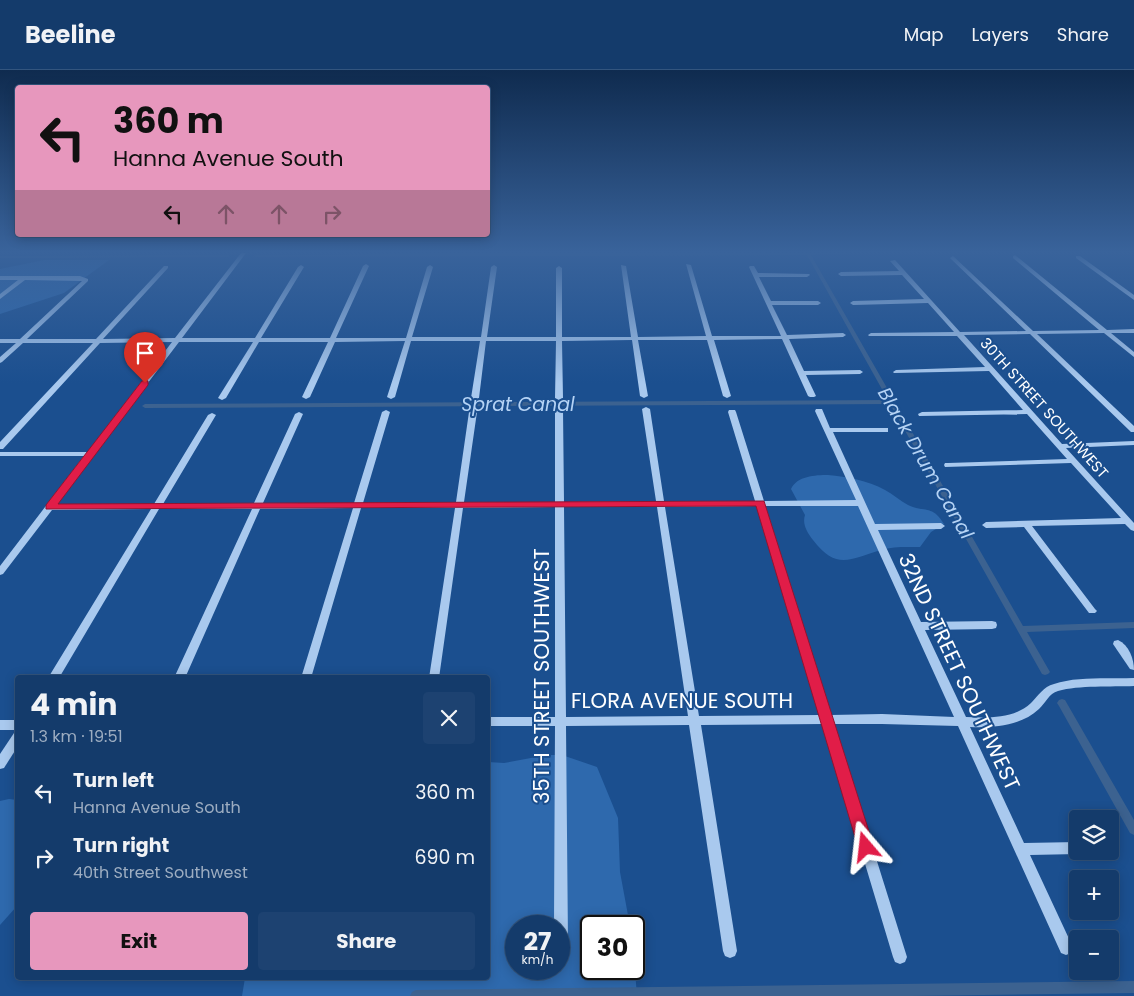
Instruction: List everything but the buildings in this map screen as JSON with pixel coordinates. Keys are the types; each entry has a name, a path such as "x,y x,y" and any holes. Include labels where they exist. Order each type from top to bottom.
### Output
{"street":[{"path":"0,361 69,296"},
{"path":"0,446 139,296"},
{"path":"0,572 211,296"},
{"path":"222,398 283,296"},
{"path":"306,397 352,296"},
{"path":"391,396 421,296"},
{"path":"475,398 490,296"},
{"path":"559,296 560,398"},
{"path":"628,296 644,396"},
{"path":"697,296 727,396"},
{"path":"766,296 812,396"},
{"name":"30TH STREET SOUTHWEST","path":"925,296 1134,528"},
{"path":"993,296 1134,430"},
{"path":"1063,296 1134,355"},
{"path":"853,302 929,301"},
{"path":"769,303 818,303"},
{"path":"871,335 1134,331"},
{"path":"0,341 710,338 843,335"},
{"path":"896,372 990,369"},
{"path":"801,373 860,372"},
{"path":"646,409 730,951"},
{"name":"35TH STREET SOUTHWEST","path":"560,410 561,915"},
{"name":"32ND STREET SOUTHWEST","path":"819,411 1066,948"},
{"path":"307,675 386,412"},
{"path":"434,675 473,412"},
{"path":"732,412 900,957"},
{"path":"922,414 1028,412"},
{"path":"180,675 299,414"},
{"path":"55,675 212,415"},
{"path":"828,430 885,430"},
{"path":"1059,446 1134,443"},
{"path":"0,454 91,454"},
{"path":"948,465 1073,461"},
{"path":"50,507 861,502"},
{"path":"986,525 1128,521"},
{"path":"1026,524 1092,611"},
{"path":"872,527 941,526"},
{"path":"918,626 992,625"},
{"path":"1118,644 1134,666"},
{"name":"FLORA AVENUE SOUTH","path":"490,722 827,719 992,723 1012,720 1028,712 1049,690 1064,685 1134,682"},
{"path":"0,725 15,725"},
{"path":"0,764 15,741"},
{"path":"1020,849 1069,848"}],"shaded area":[{"path":"0,296 54,296 0,314"},
{"path":"828,475 871,484 908,505 932,511 944,524 931,532 920,547 891,548 844,560 829,556 809,534 805,525 805,515 791,489 797,481 802,479"},
{"path":"547,755 562,755 597,767 618,818 620,872 628,915 580,915 580,980 636,980 637,996 242,996 245,980 490,980 490,762 504,763"},
{"path":"15,800 15,908 0,925 0,801"}],"waterway":[{"name":"Black Drum Canal","path":"832,296 1021,629"},
{"name":"Sprat Canal","path":"145,406 892,402"},
{"path":"1021,629 1134,625"},
{"name":"Black Drum Canal","path":"1021,629 1045,672"},
{"name":"Black Drum Canal","path":"1062,703 1134,830"},
{"path":"416,996 1134,987"}],"route":[{"path":"145,383 50,507 760,503 866,847"}]}
